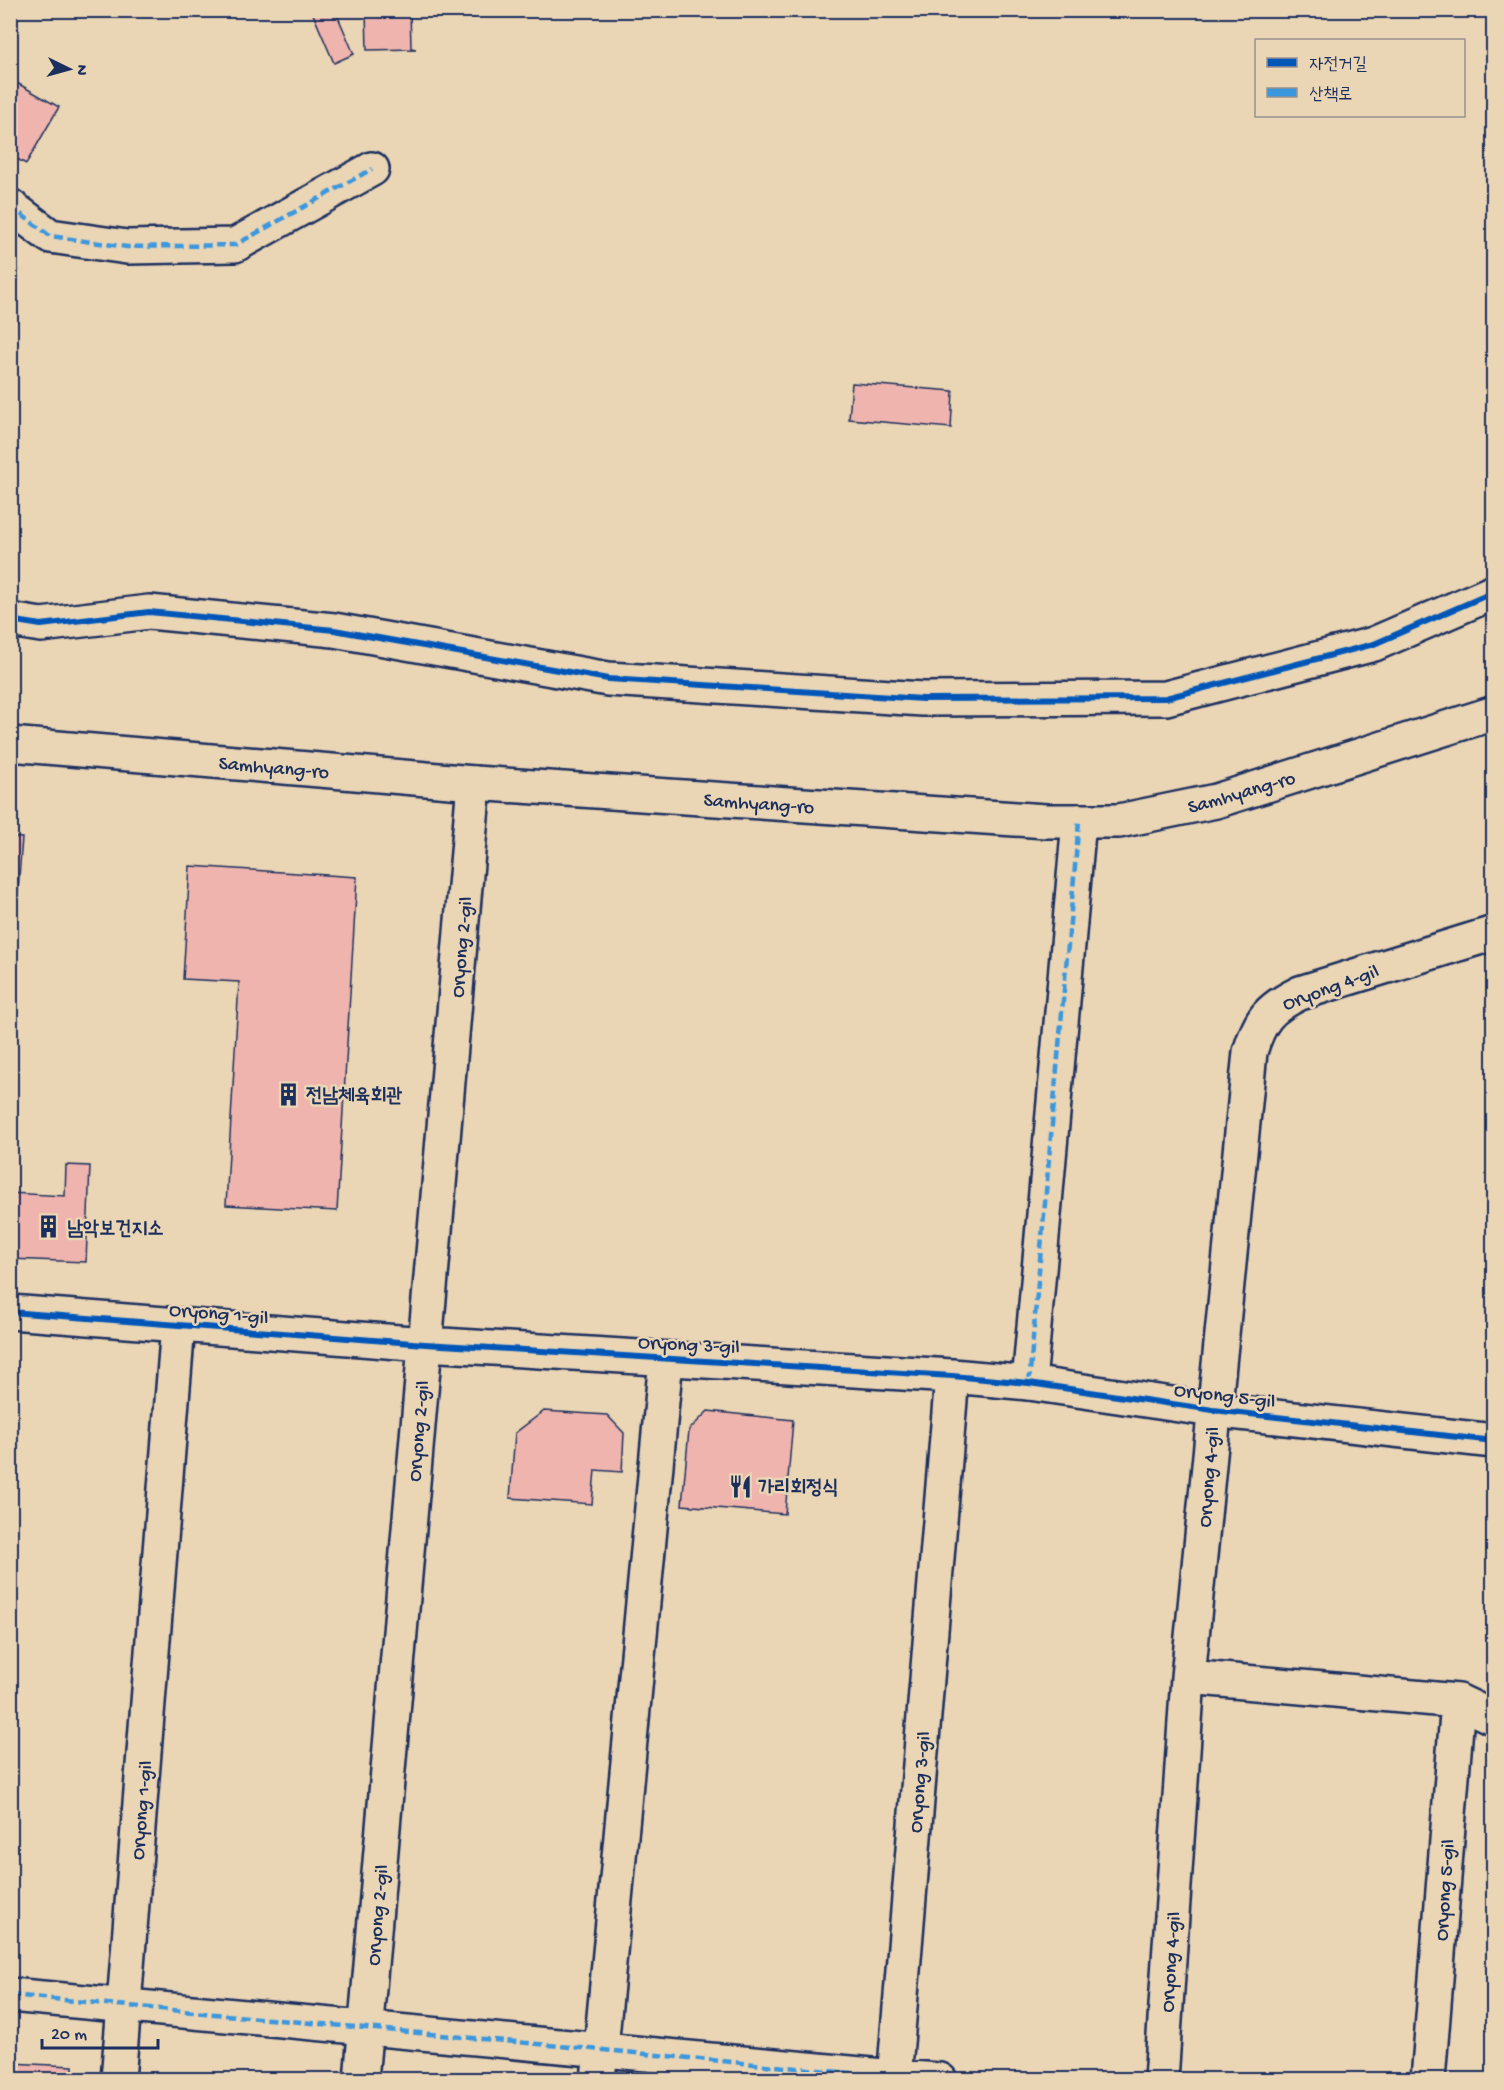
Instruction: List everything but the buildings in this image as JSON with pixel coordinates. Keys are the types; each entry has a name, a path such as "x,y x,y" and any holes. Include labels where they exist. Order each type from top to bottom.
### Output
{"street":[{"path":"10,206 50,236 127,247 235,245 372,169"},
{"path":"10,620 41,625 149,612 195,616 334,630 608,679 923,699 1166,698 1374,644 1494,592"},
{"name":"Samhyang-ro","path":"10,744 474,783 1079,821 1119,821 1216,801 1494,713"},
{"name":"Oryong 2-gil","path":"361,2079 474,783"},
{"path":"1029,1383 1079,821"},
{"name":"Oryong 4-gil","path":"1161,2079 1188,1677 1250,1052 1257,1028 1275,1005 1300,993 1494,933"},
{"name":"Oryong 1-gil","path":"10,1312 425,1344"},
{"name":"Oryong 1-gil","path":"118,2079 178,1325"},
{"name":"Oryong 3-gil","path":"425,1344 952,1376 894,2078"},
{"name":"Oryong 3-gil","path":"599,2064 666,1359"},
{"name":"Oryong 5-gil","path":"952,1376 1029,1383 1213,1410 1494,1441"},
{"path":"1188,1677 1458,1701 1494,1719"},
{"name":"Oryong 5-gil","path":"1428,2079 1458,1701"},
{"path":"10,1995 366,2028 599,2064 940,2079"}],"marked path":[{"path":"10,206 50,236 127,247 235,245 372,169"},
{"path":"1029,1383 1079,821"},
{"path":"10,1995 894,2077"}],"cycle path":[{"path":"10,620 41,625 149,612 334,630 608,679 923,699 1166,698 1374,644 1494,592"},
{"path":"10,1312 425,1344 952,1376 1029,1383 1213,1410 1494,1441"}],"place":[{"name":"전남체육회관","path":"288,1094"},
{"name":"남악보건지소","path":"49,1227"},
{"name":"가리회정식","path":"740,1486"}]}
